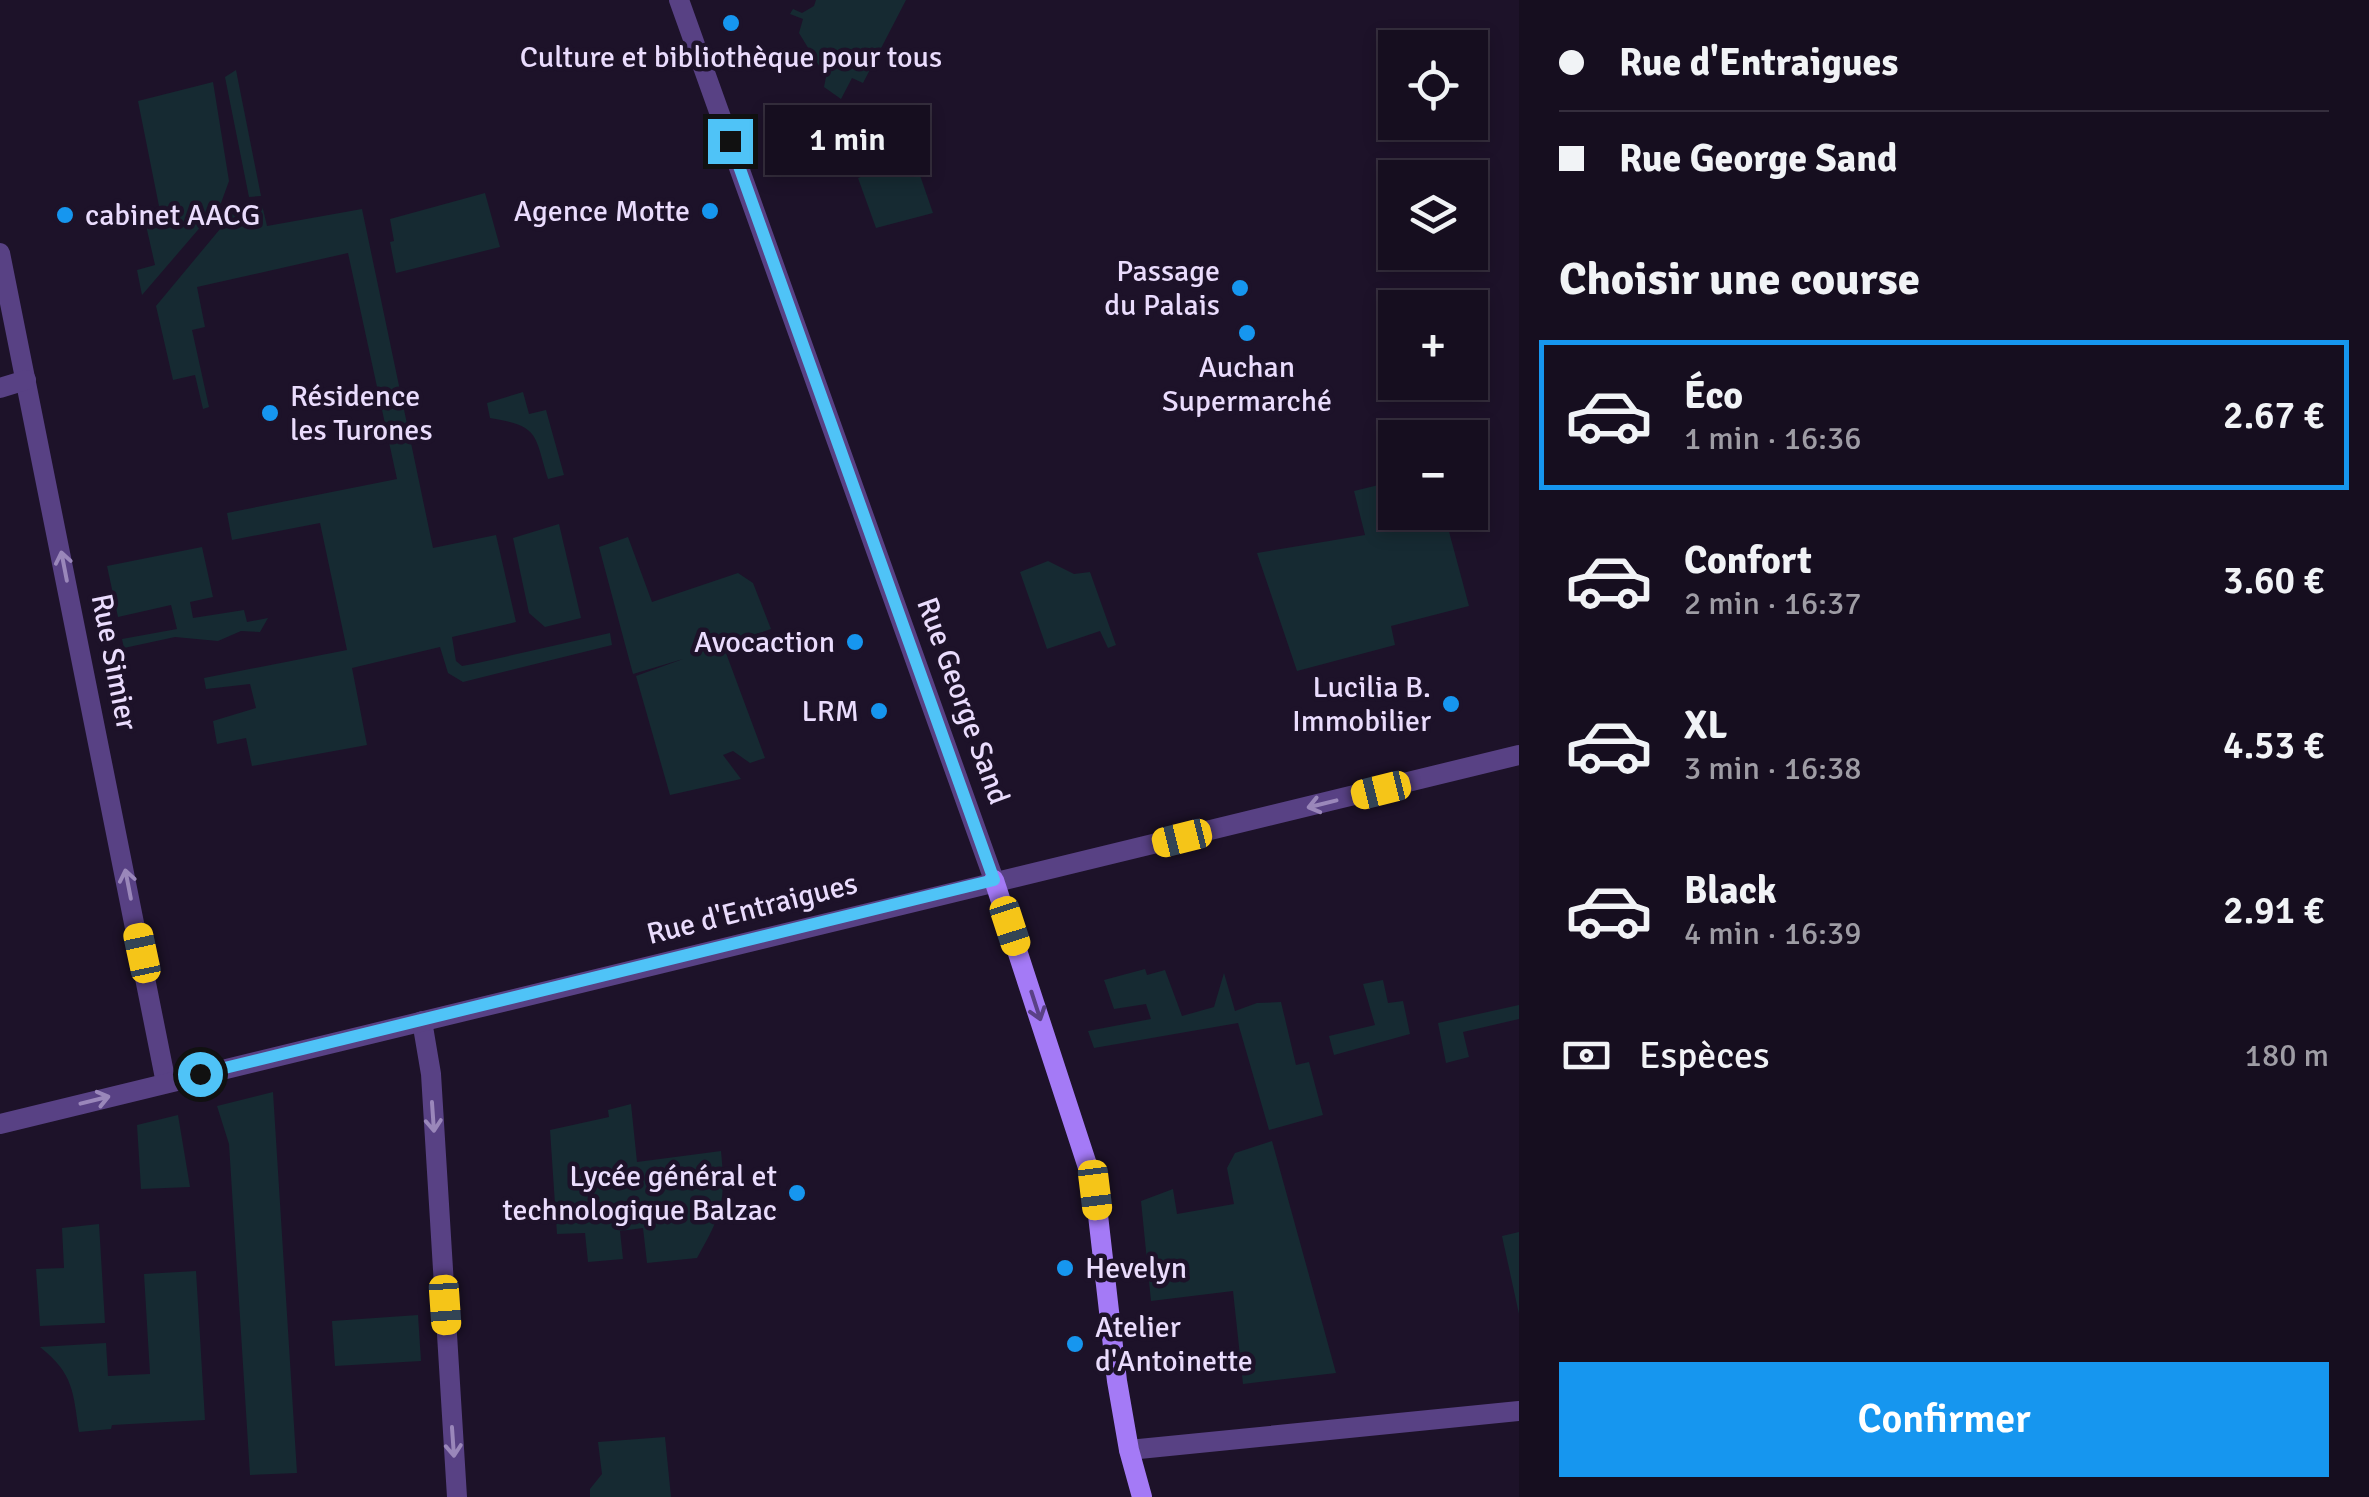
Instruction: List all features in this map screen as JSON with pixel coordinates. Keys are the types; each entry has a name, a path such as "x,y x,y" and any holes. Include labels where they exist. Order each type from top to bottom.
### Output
{"street":[{"name":"Rue George Sand","path":"679,0 994,880 1095,1190 1117,1380 1142,1497"},
{"name":"Rue Simier","path":"0,253 166,1083"},
{"path":"0,388 26,380"},
{"name":"Rue d'Entraigues","path":"0,1124 994,880 1032,875 1519,756"},
{"path":"422,1021 431,1074 457,1497"},
{"path":"1129,1450 1519,1410"}],"shaded area":[{"path":"816,0 906,0 863,83 852,78 841,99 824,87 826,77 799,33 803,19 790,14 793,9 802,13 814,6"},
{"path":"236,70 261,196 249,197 225,77"},
{"path":"213,82 229,181 221,203 142,295 137,270 155,265 145,221 161,216 138,101"},
{"path":"914,158 933,213 876,228 858,178"},
{"path":"485,193 500,247 396,273 390,219"},
{"path":"262,205 267,226 362,209 433,548 496,535 516,622 452,637 456,661 462,666 473,664 610,633 612,645 463,682 448,673 440,647 352,668 367,745 252,766 246,738 217,744 213,721 256,708 250,684 206,689 204,678 347,650 320,523 232,540 227,513 397,479 348,253 197,287 205,327 192,330 209,407 203,409 195,375 173,380 156,306 235,211"},
{"path":"523,392 529,414 546,410 564,475 548,479 537,442 527,429 490,418 487,403"},
{"path":"1378,485 1378,530 1449,530 1469,606 1391,626 1395,645 1297,671 1257,553 1365,535 1354,491"},
{"path":"559,524 581,618 545,627 529,613 513,538"},
{"path":"628,537 652,602 738,573 753,583 771,629 733,642 735,649 726,653 765,758 750,763 733,751 723,755 741,779 670,795 636,676 683,659 633,674 599,547"},
{"path":"202,547 213,597 190,602 193,618 244,610 247,622 268,618 260,632 241,631 218,641 175,637 124,648 122,639 177,629 171,605 118,617 107,566"},
{"path":"1048,561 1074,574 1090,572 1116,645 1108,648 1100,631 1047,649 1020,572"},
{"path":"1145,969 1147,975 1165,970 1182,1016 1214,1007 1224,973 1235,1011 1257,1003 1281,1002 1296,1065 1309,1062 1323,1115 1269,1130 1238,1023 1094,1048 1088,1031 1151,1019 1146,1004 1114,1009 1104,980"},
{"path":"1383,980 1388,1003 1403,1001 1410,1034 1334,1055 1329,1036 1375,1025 1363,984"},
{"path":"1519,1005 1519,1019 1463,1032 1469,1057 1446,1063 1438,1023"},
{"path":"273,1092 297,1473 250,1475 229,1144 217,1106"},
{"path":"631,1104 637,1162 721,1151 720,1207 697,1258 647,1263 643,1228 620,1231 623,1259 588,1262 585,1233 557,1234 550,1130 609,1117 608,1110"},
{"path":"178,1115 190,1187 141,1189 137,1125"},
{"path":"1272,1141 1336,1373 1243,1384 1233,1291 1151,1301 1141,1201 1173,1189 1177,1214 1234,1204 1227,1168 1235,1153"},
{"path":"99,1224 105,1323 40,1326 36,1269 64,1268 62,1228"},
{"path":"1519,1232 1519,1314 1502,1236"},
{"path":"196,1271 205,1420 112,1425 111,1429 79,1432 66,1375 40,1347 106,1343 108,1376 150,1374 144,1274"},
{"path":"418,1315 421,1361 335,1366 332,1321"},
{"path":"665,1437 671,1497 590,1497 590,1489 602,1474 598,1442"}],"place":[{"name":"Culture et bibliothèque pour tous","path":"731,23"},
{"name":"Agence Motte","path":"710,211"},
{"name":"cabinet AACG","path":"65,215"},
{"name":"Passage du Palais","path":"1240,288"},
{"name":"Auchan Supermarché","path":"1247,333"},
{"name":"Résidence les Turones","path":"270,413"},
{"name":"Avocaction","path":"855,642"},
{"name":"Lucilia B. Immobilier","path":"1451,704"},
{"name":"LRM","path":"879,711"},
{"name":"Lycée général et technologique Balzac","path":"797,1193"},
{"name":"Hevelyn","path":"1065,1268"},
{"name":"Atelier d'Antoinette","path":"1075,1344"}],"route":[{"path":"200,1074 994,880 730,141"}]}
